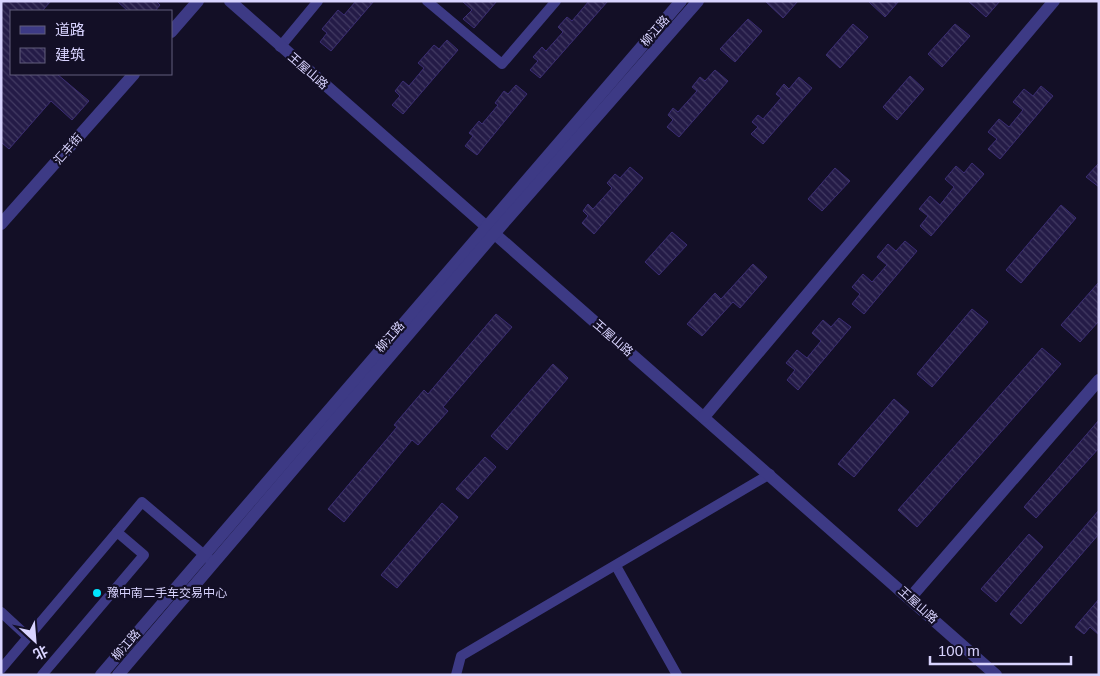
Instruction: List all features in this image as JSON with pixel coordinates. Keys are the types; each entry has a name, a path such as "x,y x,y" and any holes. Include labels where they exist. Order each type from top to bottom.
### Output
{"street":[{"path":"172,31 198,1"},
{"name":"王屋山路","path":"230,1 280,47 770,474 996,675"},
{"path":"280,47 318,1"},
{"path":"427,1 502,64 556,1"},
{"name":"柳江路","path":"118,675 214,564 681,1"},
{"name":"柳江路","path":"101,675 490,230 698,1"},
{"path":"704,417 1054,1"},
{"name":"汇丰街","path":"1,224 133,75"},
{"path":"910,598 1099,380"},
{"path":"456,675 461,656 770,474"},
{"path":"1,669 142,502 214,564"},
{"path":"42,675 144,555 117,532"},
{"path":"616,566 677,675"},
{"path":"1,612 28,637"}],"building":[{"path":"1,1 51,1 43,10 10,10 10,75 58,75 89,101 72,120 51,101 9,149 1,142"},
{"path":"117,1 156,1 160,5 156,10 127,10"},
{"path":"356,1 374,1 331,51 320,42 327,33 322,29 338,10 344,15"},
{"path":"462,1 497,1 474,28 463,19 472,10"},
{"path":"589,1 608,1 540,78 530,70 538,61 533,57 542,47 546,51 563,32 558,27 567,17 572,21"},
{"path":"765,1 798,1 783,18"},
{"path":"868,1 899,1 885,17"},
{"path":"968,1 1000,1 986,17"},
{"path":"748,19 762,31 735,62 720,49"},
{"path":"853,24 868,37 840,68 826,55"},
{"path":"955,24 970,36 942,67 928,54"},
{"path":"447,40 458,50 403,114 392,105 400,96 395,91 403,81 409,86 424,68 418,63 434,45 439,49"},
{"path":"715,70 728,81 679,137 667,127 673,120 668,115 673,108 678,112 697,91 692,87 700,77 705,81"},
{"path":"910,76 924,89 897,120 883,107"},
{"path":"799,77 812,88 763,144 751,134 758,127 752,122 758,115 763,119 781,98 776,94 784,84 789,89"},
{"path":"516,85 527,94 477,155 465,146 473,136 469,133 479,121 482,124 498,105 495,103 504,91 508,94"},
{"path":"1041,86 1053,96 1000,159 988,149 997,139 988,132 999,119 1009,127 1023,110 1013,102 1024,89 1033,96"},
{"path":"972,163 984,174 931,236 920,226 928,216 919,209 930,196 940,205 954,187 945,179 956,166 964,173"},
{"path":"1099,163 1099,187 1086,177"},
{"path":"630,167 643,178 594,234 582,223 588,216 583,211 588,204 593,209 612,188 607,183 615,174 620,178"},
{"path":"835,168 850,181 822,211 808,199"},
{"path":"1061,205 1076,218 1021,283 1006,270"},
{"path":"672,232 687,245 659,275 645,262"},
{"path":"905,241 917,251 864,314 852,304 860,294 852,287 863,274 872,282 887,265 877,257 888,244 896,251"},
{"path":"753,264 767,277 740,308 733,302 702,336 687,324 715,293 721,299"},
{"path":"1099,282 1099,321 1080,342 1061,325"},
{"path":"972,309 988,322 932,387 917,374"},
{"path":"496,314 512,327 443,407 448,411 418,445 412,440 344,522 328,509 397,427 394,425 424,390 428,394"},
{"path":"839,318 851,327 798,390 787,380 795,370 786,363 797,350 807,358 821,341 812,333 823,320 831,327"},
{"path":"1042,348 1061,364 917,527 898,510"},
{"path":"553,364 568,378 507,450 491,436"},
{"path":"894,399 909,412 854,477 838,464"},
{"path":"1099,420 1099,448 1036,518 1024,507"},
{"path":"485,457 496,467 468,499 456,489"},
{"path":"442,503 458,517 397,588 381,575"},
{"path":"1099,510 1099,534 1021,624 1010,614"},
{"path":"1029,534 1043,547 996,602 981,589"},
{"path":"1099,599 1099,635 1090,627 1084,634 1075,627"}],"place":[{"name":"豫中南二手车交易中心","path":"97,593"}]}
